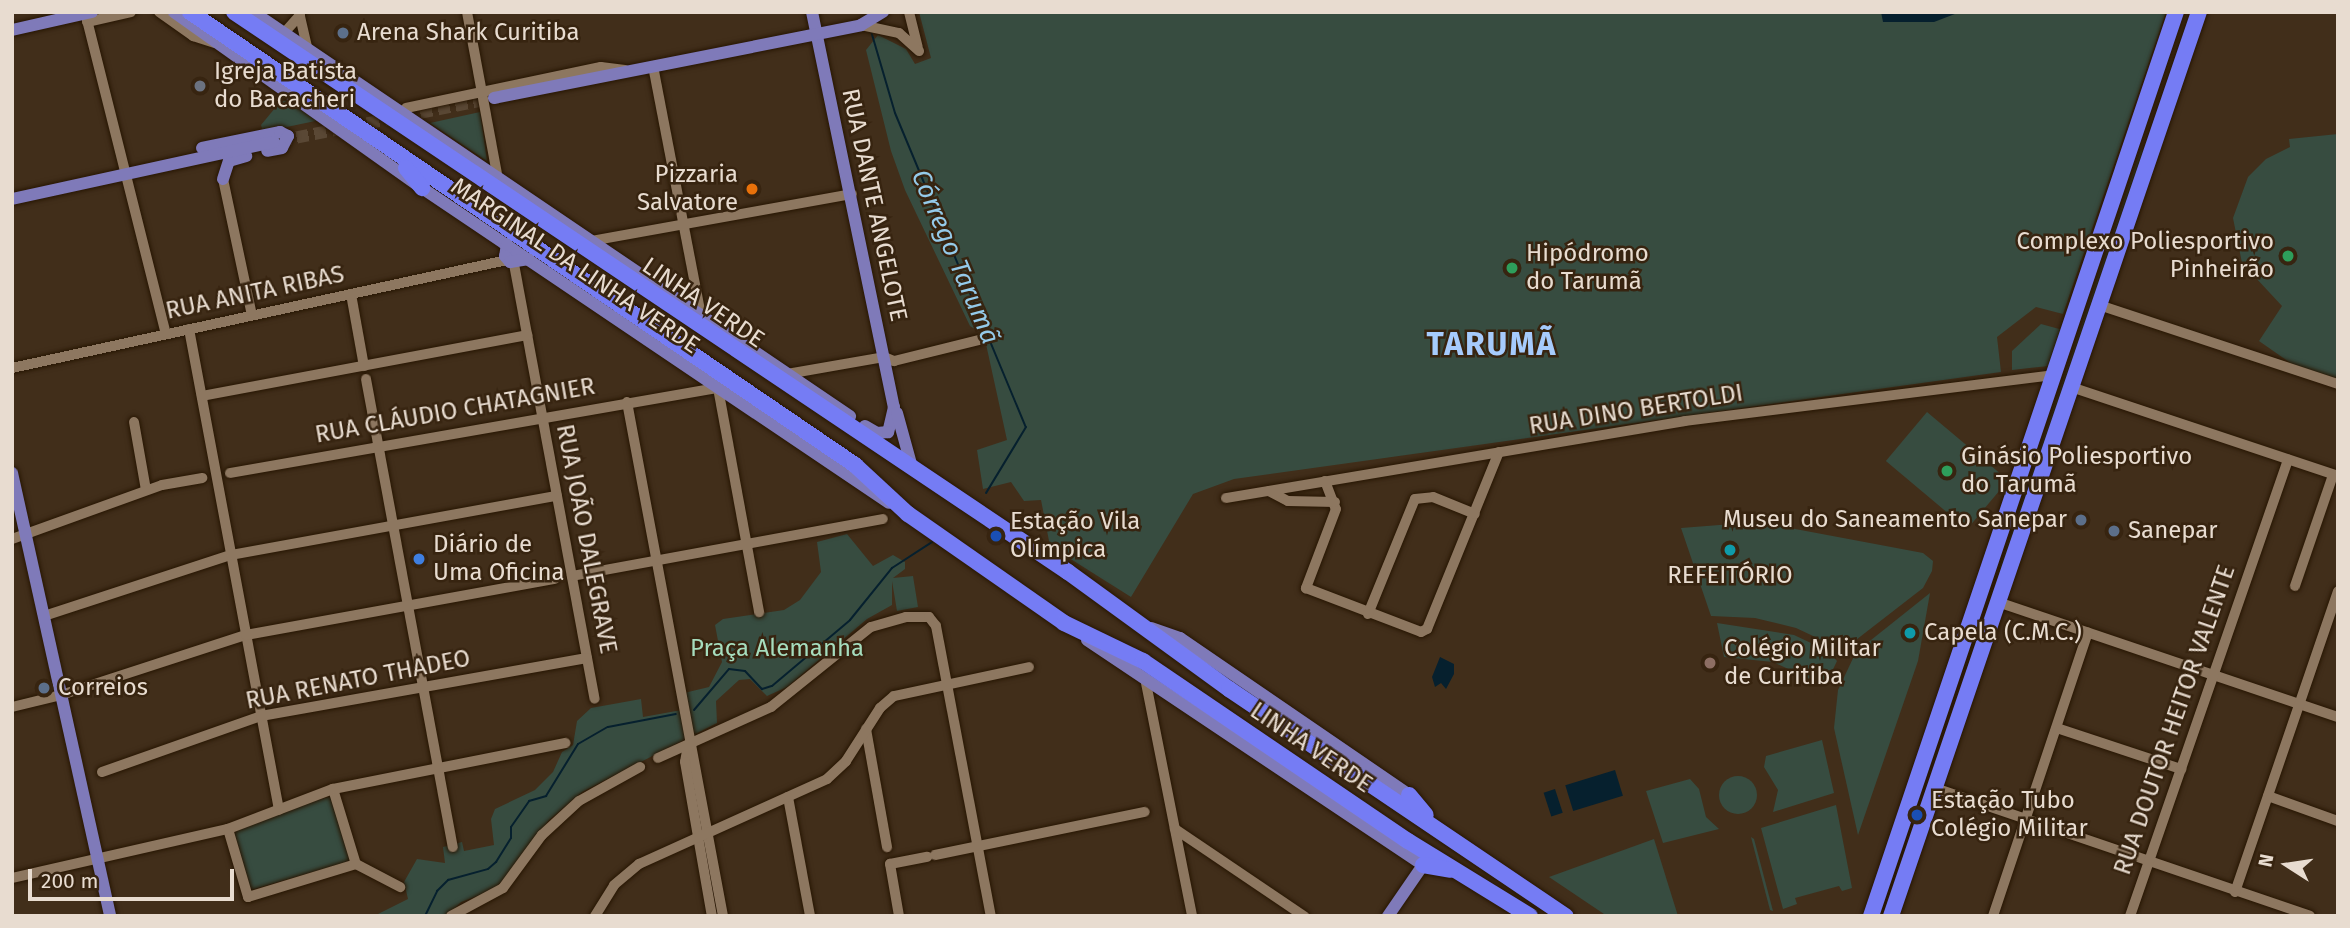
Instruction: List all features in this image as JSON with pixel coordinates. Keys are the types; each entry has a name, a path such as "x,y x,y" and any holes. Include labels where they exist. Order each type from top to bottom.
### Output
{"highway":[{"name":"LINHA VERDE","path":"190,12 395,155 845,459 908,514 1064,623 1143,661 1398,834 1468,875 1530,916"},
{"name":"LINHA VERDE","path":"234,12 563,236 1150,628 1229,689 1566,916"},
{"path":"1871,916 2176,12"},
{"path":"1891,916 2199,12"},
{"path":"2140,118 2149,128 2161,125"},
{"path":"2132,143 2145,141 2152,150"},
{"path":"395,155 422,188"},
{"path":"529,199 563,236"},
{"path":"1968,629 1975,640 1986,638"},
{"path":"1958,658 1970,656 1977,665"},
{"path":"1409,795 1442,832"},
{"path":"1423,865 1468,875"}],"main road":[{"name":"MARGINAL DA LINHA VERDE","path":"174,12 422,188 908,514"},
{"name":"MARGINAL DA LINHA VERDE","path":"253,12 865,426 930,480"},
{"name":"RUA DANTE ANGELOTE","path":"812,12 852,194 894,407 911,464"},
{"path":"12,30 87,15"},
{"path":"489,102 873,21"},
{"path":"171,163 187,151 280,132 288,136 282,148 229,161 223,179"},
{"path":"12,199 274,142"},
{"path":"171,163 211,163 217,166 223,179"},
{"path":"507,244 510,262 529,259"},
{"path":"865,426 877,433 888,432 894,407"},
{"path":"12,473 110,916"},
{"name":"LINHA VERDE","path":"1064,623 1423,865"},
{"name":"LINHA VERDE","path":"1150,628 1180,638 1409,795"},
{"path":"1388,916 1423,865"}],"street":[{"path":"131,12 87,15 166,334"},
{"path":"159,12 193,36 223,46"},
{"path":"467,12 482,92 489,102 498,180"},
{"path":"873,21 899,33 919,51 909,12"},
{"path":"284,33 300,14"},
{"path":"300,14 307,48"},
{"path":"653,66 701,315"},
{"path":"406,108 601,67 628,71"},
{"path":"223,179 252,316"},
{"path":"591,241 852,194"},
{"name":"RUA ANITA RIBAS","path":"12,368 510,262"},
{"name":"RUA JOÃO DALEGRAVE","path":"510,262 527,335 595,699"},
{"path":"351,294 364,366"},
{"path":"2099,305 2338,384"},
{"path":"189,329 279,810"},
{"path":"202,396 527,335"},
{"path":"788,374 884,357 894,360 979,340"},
{"name":"RUA DINO BERTOLDI","path":"1226,498 1685,421 2054,375"},
{"path":"687,391 699,376"},
{"path":"366,379 453,848"},
{"path":"2071,387 2336,475 2295,586"},
{"path":"718,388 759,612"},
{"name":"RUA CLÁUDIO CHATAGNIER","path":"230,473 687,391 718,388"},
{"path":"722,408 731,397"},
{"path":"627,402 688,745 685,762 723,916"},
{"path":"134,422 146,490"},
{"path":"1335,502 1306,587 1414,632 1427,629 1499,452"},
{"name":"RUA DOUTOR HEITOR VALENTE","path":"2130,916 2288,460"},
{"path":"12,540 146,490 202,478"},
{"path":"1325,481 1327,494 1335,502"},
{"path":"1269,491 1288,501 1335,502"},
{"path":"44,616 231,555 557,496"},
{"path":"1368,614 1415,499 1433,497 1475,514"},
{"path":"572,576 883,519"},
{"path":"12,707 61,695 246,635 555,579"},
{"path":"2235,892 2337,595"},
{"path":"1998,602 2338,717"},
{"path":"658,758 777,704 871,627 920,615 929,617 936,626 991,916"},
{"path":"1993,916 2088,632"},
{"name":"RUA RENATO THADEO","path":"102,772 261,716 587,658"},
{"path":"595,916 606,896 631,870 835,774 866,729 894,696 1029,667"},
{"path":"1145,678 1192,916"},
{"path":"1153,709 1160,694 1169,694"},
{"path":"2057,728 2181,769"},
{"path":"866,729 887,847"},
{"path":"12,877 228,829 333,789 566,743"},
{"path":"451,916 503,888 549,827 579,800 640,767"},
{"path":"1935,788 2310,916"},
{"path":"333,789 356,864"},
{"path":"2268,796 2338,821"},
{"path":"788,797 810,916"},
{"path":"899,916 890,864 1145,812"},
{"path":"228,829 248,897 356,864 400,887"},
{"path":"1175,829 1304,916"},
{"path":"703,835 712,916"}],"green space":[{"name":"Hipódromo do Tarumã","path":"919,12 2166,12 2063,314 2036,307 1997,337 2001,372 1234,479 1193,494 1131,597 1050,546 1041,500 1024,501 1011,482 983,489 977,450 1007,440 984,335 970,326 905,190 891,151 866,50 878,35 906,49 915,64 931,58"},
{"path":"288,100 320,120 263,132 261,125 280,102"},
{"path":"480,112 487,161 430,123"},
{"name":"Complexo Poliesportivo Pinheirão","path":"2338,134 2338,379 2292,364 2259,341 2282,306 2242,263 2233,218 2248,177 2266,159 2290,147 2289,139"},
{"path":"2141,150 2147,152 2004,569 2000,567"},
{"path":"2041,324 2063,330 2049,366 2012,370 2012,351"},
{"name":"Ginásio Poliesportivo do Tarumã","path":"1927,412 2008,480 1967,529 1886,461"},
{"path":"1758,522 1923,553 1933,561 1932,571 1923,588 1843,650 1796,628 1755,618 1711,616 1681,528"},
{"name":"Praça Alemanha","path":"847,534 873,566 893,555 905,562 905,569 893,578 913,576 918,607 897,611 892,581 892,605 867,619 787,687 767,696 750,679 739,680 716,701 717,723 582,792 548,821 510,875 491,891 461,902 447,916 374,916 408,899 404,882 417,859 445,863 443,847 462,842 464,851 494,845 491,819 495,809 535,790 553,772 562,752 573,745 577,721 591,708 641,699 643,717 687,709 684,693 709,687 722,662 715,625 723,619 784,610 800,600 821,572 817,542"},
{"path":"1930,593 1918,661 1858,835 1834,728 1838,690 1856,652"},
{"path":"1717,623 1794,635 1828,651 1837,661 1825,686 1773,662 1724,657"},
{"path":"1822,740 1834,793 1773,812 1778,790 1764,767 1766,756"},
{"path":"1738,776 1751,782 1757,795 1751,808 1738,814 1725,808 1719,795 1725,782"},
{"path":"1690,779 1699,789 1706,817 1719,829 1663,843 1646,791"},
{"path":"332,796 351,861 250,890 231,825"},
{"path":"1836,805 1852,888 1842,891 1839,886 1795,898 1797,904 1783,909 1761,828"},
{"path":"1751,837 1754,839 1773,911 1770,910"},
{"path":"1654,839 1678,916 1607,916 1549,877"}],"water":[{"path":"1881,12 1960,12 1934,22 1883,22"},
{"path":"1440,657 1454,664 1454,674 1446,689 1441,683 1435,687 1432,677"},
{"path":"1615,770 1623,796 1573,811 1565,785"},
{"path":"1555,789 1563,813 1551,816 1544,793"}],"waterway":[{"name":"Córrego Tarumã","path":"871,31 895,113 1026,427 986,493"},
{"name":"Córrego Tarumã","path":"694,710 729,669 745,671 762,689 772,686 850,620 892,568 932,542"},
{"name":"Córrego Tarumã","path":"425,916 437,891 448,880 488,869 496,862 511,838 511,827 529,801 546,796 578,744 608,727 676,714"}],"tunnel":[{"path":"279,141 494,98"}],"place":[{"name":"Arena Shark Curitiba","path":"343,33"},
{"name":"Igreja Batista do Bacacheri","path":"200,86"},
{"name":"Pizzaria Salvatore","path":"752,189"},
{"name":"Complexo Poliesportivo Pinheirão","path":"2288,256"},
{"name":"Hipódromo do Tarumã","path":"1512,268"},
{"name":"Ginásio Poliesportivo do Tarumã","path":"1947,471"},
{"name":"Museu do Saneamento Sanepar","path":"2081,520"},
{"name":"Sanepar","path":"2114,531"},
{"name":"Estação Vila Olímpica","path":"996,536"},
{"name":"REFEITÓRIO","path":"1730,550"},
{"name":"Diário de Uma Oficina","path":"419,559"},
{"name":"Capela (C.M.C.)","path":"1910,633"},
{"name":"Colégio Militar de Curitiba","path":"1710,663"},
{"name":"Correios","path":"44,688"},
{"name":"Estação Tubo Colégio Militar","path":"1917,815"}],"district":[{"name":"TARUMÃ","path":"1492,344"}]}
